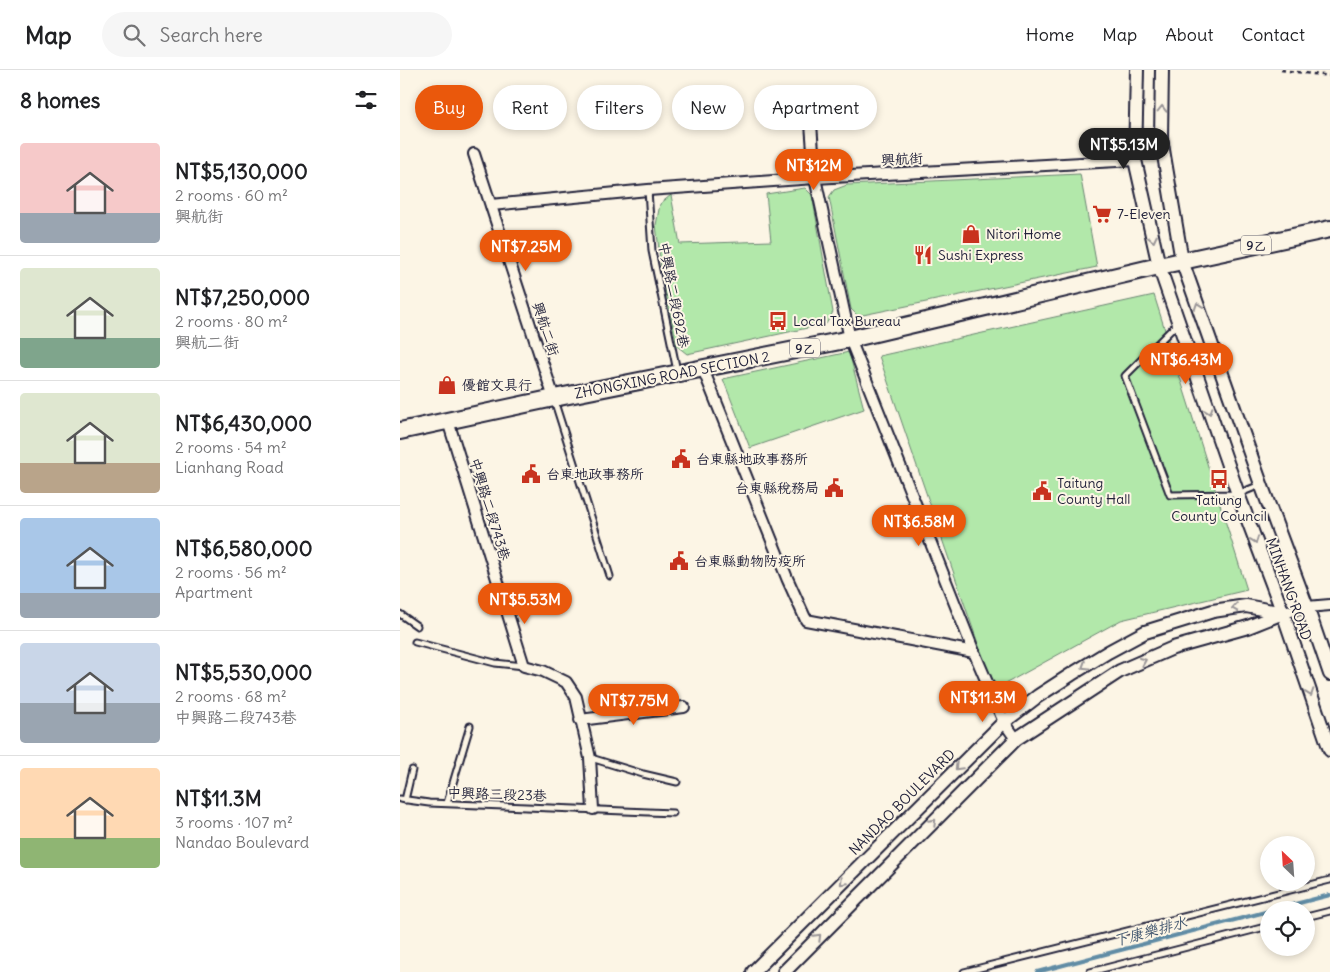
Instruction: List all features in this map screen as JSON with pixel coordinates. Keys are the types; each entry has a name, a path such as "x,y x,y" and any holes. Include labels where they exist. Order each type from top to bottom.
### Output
{"main road":[{"name":"9乙","path":"1159,266 1330,229"},
{"name":"ZHONGXING ROAD SECTION 2","path":"448,421 850,339 1159,266"},
{"name":"9乙","path":"400,431 448,421"}],"street":[{"name":"MINHANG ROAD","path":"1137,70 1135,160 1159,266 1330,750"},
{"name":"MINHANG ROAD","path":"1162,70 1161,138 1182,260 1330,674"},
{"path":"811,130 815,178 850,339 974,652 1004,722 1016,739"},
{"name":"興航二街","path":"474,154 554,398"},
{"name":"興航街","path":"490,205 648,190 815,178 1135,160"},
{"path":"703,369 787,578 806,620 974,652"},
{"name":"中興路二段743巷","path":"448,421 524,666"},
{"path":"784,972 1016,739 1120,671 1173,648 1248,627 1282,613 1307,607 1330,605"},
{"name":"NANDAO BOULEVARD","path":"753,972 1004,722 1038,696 1086,665 1145,632 1213,611 1246,606 1282,613"},
{"path":"524,666 542,671 566,682 576,697 590,758 593,809"},
{"path":"580,720 684,707"}],"lane":[{"name":"中興路二段692巷","path":"648,190 652,251 677,374"},
{"path":"1179,322 1125,376 1170,495 1238,494 1261,484"},
{"path":"554,398 610,576"},
{"path":"400,614 417,626"},
{"path":"415,642 495,663 524,666"},
{"path":"447,803 470,726"},
{"path":"590,758 677,782"},
{"path":"402,800 412,770"},
{"name":"中興路三段23巷","path":"402,800 673,813"},
{"path":"964,972 1330,880"},
{"path":"1315,915 1330,911"},
{"path":"1090,972 1260,928"}],"path":[{"path":"1281,70 1330,76"}],"green space":[{"path":"1080,174 1097,267 858,316 851,309 829,197 834,190 847,185"},
{"path":"805,188 812,195 833,312 826,324 687,354 677,346 662,275 656,225 660,204 671,195 680,244 771,241 766,194"},
{"path":"1154,295 1247,590 1121,620 994,690 879,356"},
{"path":"849,352 864,409 750,448 723,379"}],"waterway":[{"name":"下康樂排水","path":"1307,901 1330,895"},
{"name":"下康樂排水","path":"1037,972 1260,913"}],"place":[{"name":"7-Eleven","path":"1102,214"},
{"name":"Nitori Home","path":"971,234"},
{"name":"Sushi Express","path":"923,255"},
{"name":"Local Tax Bureau","path":"778,321"},
{"name":"優館文具行","path":"447,385"},
{"name":"台東縣地政事務所","path":"681,459"},
{"name":"台東地政事務所","path":"531,474"},
{"name":"Tatiung County Council","path":"1219,479"},
{"name":"台東縣稅務局","path":"834,488"},
{"name":"Taitung County Hall","path":"1042,491"},
{"name":"台東縣動物防疫所","path":"679,561"}]}
